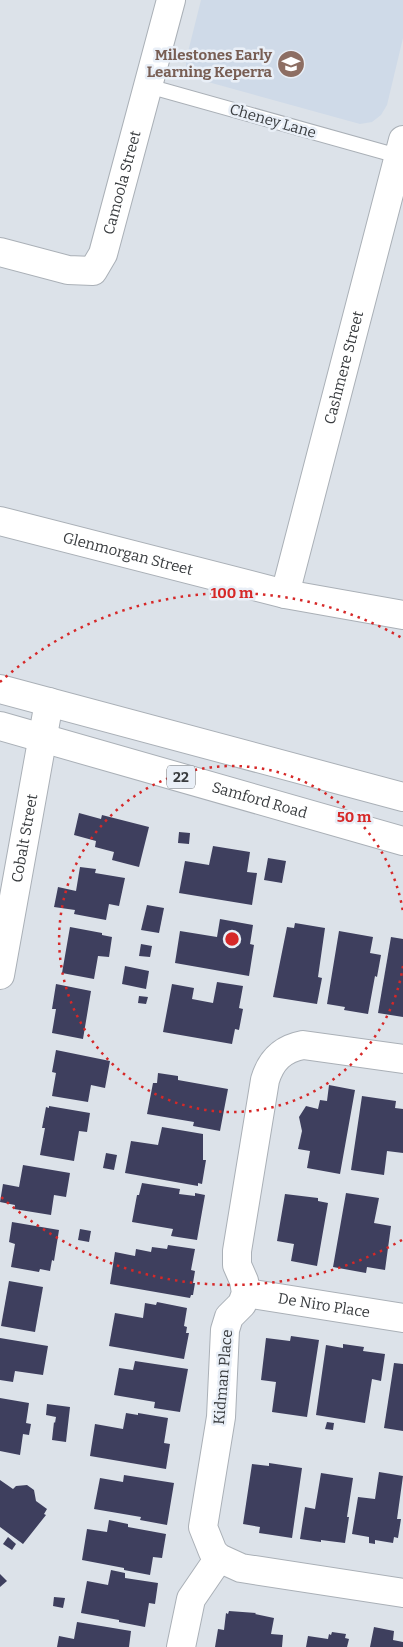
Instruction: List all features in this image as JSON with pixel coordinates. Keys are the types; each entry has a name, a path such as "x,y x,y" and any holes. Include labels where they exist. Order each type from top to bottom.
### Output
{"street":[{"name":"Camoola Street","path":"0,252 68,270 93,271 103,254 171,0"},
{"name":"Cashmere Street","path":"285,594 401,148"},
{"name":"Glenmorgan Street","path":"0,521 285,594 403,615"},
{"path":"0,689 403,797"},
{"name":"Cobalt Street","path":"0,975 49,702"},
{"name":"Samford Road","path":"0,726 403,841"},
{"path":"246,1293 244,1281 236,1265 236,1250 265,1080 274,1059 292,1047 303,1045 403,1059"},
{"name":"De Niro Place","path":"246,1293 403,1318"},
{"name":"Kidman Place","path":"219,1558 213,1552 206,1539 203,1527 204,1512 221,1417 225,1330 229,1316 242,1304 246,1293"},
{"path":"181,1647 191,1599 219,1558 241,1568 403,1593"}],"lane":[{"name":"Cheney Lane","path":"148,86 401,148"}],"shaded area":[{"name":"Milestones Early Learning Keperra","path":"201,0 403,0 403,38 387,105 381,115 372,122 360,124 190,77 186,68 186,60"}],"building":[{"path":"79,813 101,819 102,815 149,827 139,867 112,860 114,852 95,847 96,841 74,835"},
{"path":"179,832 190,833 189,844 178,843"},
{"path":"213,846 250,852 247,872 257,873 252,905 179,893 185,861 209,865"},
{"path":"268,858 286,861 282,883 264,880"},
{"path":"80,867 96,869 95,873 125,878 119,906 109,904 106,920 74,914 75,910 54,907 58,887 76,891"},
{"path":"147,905 164,908 159,933 141,930"},
{"path":"220,919 253,925 250,944 254,945 249,976 175,963 180,931 217,937"},
{"path":"295,923 325,928 318,977 322,978 317,1004 273,997 287,927 294,928"},
{"path":"70,927 102,933 102,935 112,937 109,957 98,956 94,979 62,973"},
{"path":"339,931 373,937 370,953 381,955 368,1014 344,1010 345,1007 327,1004"},
{"path":"391,937 403,939 403,1017 378,1013"},
{"path":"141,944 152,946 150,957 139,956"},
{"path":"125,966 149,971 146,989 122,984"},
{"path":"217,982 243,986 239,1008 243,1009 239,1030 235,1029 232,1044 163,1032 172,984 194,988 192,999 213,1003"},
{"path":"56,984 91,991 83,1039 52,1033 56,1009 52,1009"},
{"path":"139,996 148,997 146,1004 138,1003"},
{"path":"56,1050 110,1061 105,1088 91,1085 88,1102 52,1096 56,1073 52,1072"},
{"path":"158,1073 178,1076 178,1080 228,1089 220,1131 193,1126 194,1122 147,1114 153,1083 157,1083"},
{"path":"329,1085 355,1090 340,1174 307,1168 310,1151 298,1149 302,1131 299,1117 306,1106 318,1109 320,1100 327,1101"},
{"path":"362,1096 396,1101 395,1108 403,1109 403,1153 387,1151 384,1175 351,1170"},
{"path":"49,1106 90,1113 87,1132 79,1131 74,1161 40,1155 45,1128 42,1128 46,1107 49,1108"},
{"path":"162,1127 203,1134 203,1160 206,1160 202,1184 198,1183 198,1186 125,1173 131,1141 158,1145"},
{"path":"106,1153 117,1155 114,1170 103,1168"},
{"path":"23,1165 70,1173 66,1197 54,1195 51,1215 14,1209 15,1205 0,1202 3,1184 19,1187"},
{"path":"142,1183 180,1189 179,1194 195,1196 195,1193 205,1195 197,1240 171,1236 173,1229 132,1222 137,1195 139,1195"},
{"path":"346,1193 379,1198 374,1223 391,1226 385,1270 367,1267 366,1273 333,1267"},
{"path":"285,1194 318,1198 318,1201 328,1203 317,1266 291,1261 294,1244 277,1241"},
{"path":"12,1222 59,1230 54,1261 52,1260 50,1271 40,1269 39,1272 11,1267 15,1244 9,1242"},
{"path":"80,1229 91,1231 89,1242 78,1240"},
{"path":"168,1245 195,1249 191,1270 195,1271 193,1283 195,1283 193,1295 190,1298 110,1284 115,1252 135,1256 136,1249 151,1252 152,1247 167,1249"},
{"path":"9,1281 43,1287 35,1332 1,1326"},
{"path":"157,1302 187,1308 184,1326 187,1327 186,1333 189,1333 184,1359 109,1346 115,1313 143,1318 145,1303 156,1305"},
{"path":"291,1336 319,1340 307,1417 272,1412 276,1382 261,1380 266,1338 290,1341"},
{"path":"0,1338 48,1346 43,1375 15,1371 13,1382 0,1380"},
{"path":"343,1344 364,1347 363,1351 385,1354 381,1381 372,1379 365,1423 316,1415 326,1345 343,1348"},
{"path":"135,1361 188,1369 180,1412 154,1408 155,1402 114,1395 119,1368 133,1370"},
{"path":"394,1363 403,1364 403,1431 384,1428"},
{"path":"0,1398 29,1403 26,1423 31,1424 29,1435 23,1434 20,1455 0,1451"},
{"path":"47,1404 70,1407 66,1442 52,1440 56,1417 46,1415"},
{"path":"126,1413 168,1418 164,1443 170,1444 166,1469 90,1456 95,1424 123,1429"},
{"path":"327,1422 334,1423 333,1430 325,1429"},
{"path":"269,1463 302,1468 292,1538 259,1533 260,1527 243,1524 252,1464 269,1466"},
{"path":"379,1472 403,1476 397,1519 401,1519 398,1538 394,1537 393,1543 375,1540 375,1544 369,1543 369,1537 352,1534 358,1497 375,1499"},
{"path":"321,1473 353,1478 345,1543 300,1539 305,1507 315,1509"},
{"path":"124,1475 174,1483 167,1525 140,1520 141,1517 94,1509 100,1478 123,1482"},
{"path":"0,1480 13,1489 16,1486 27,1485 34,1490 36,1501 47,1509 44,1514 46,1515 23,1544 0,1527"},
{"path":"109,1520 128,1524 128,1527 166,1534 162,1558 153,1557 150,1575 82,1560 87,1529 107,1532"},
{"path":"8,1537 16,1544 12,1550 3,1544"},
{"path":"111,1570 125,1573 125,1578 158,1583 155,1604 149,1603 145,1627 81,1613 87,1581 108,1585"},
{"path":"0,1574 7,1581 0,1587"},
{"path":"54,1597 65,1598 63,1608 53,1606"},
{"path":"229,1611 256,1613 274,1618 271,1634 283,1635 282,1647 215,1647 218,1629 224,1630 226,1613 228,1614"},
{"path":"77,1622 131,1631 129,1647 57,1647 59,1636 74,1639"},
{"path":"374,1627 394,1631 393,1640 403,1642 403,1647 370,1647"},
{"path":"332,1632 346,1634 345,1638 349,1639 347,1647 306,1647 308,1636 328,1639 329,1634 331,1635"}],"place":[{"name":"Milestones Early Learning Keperra","path":"291,64"}]}
